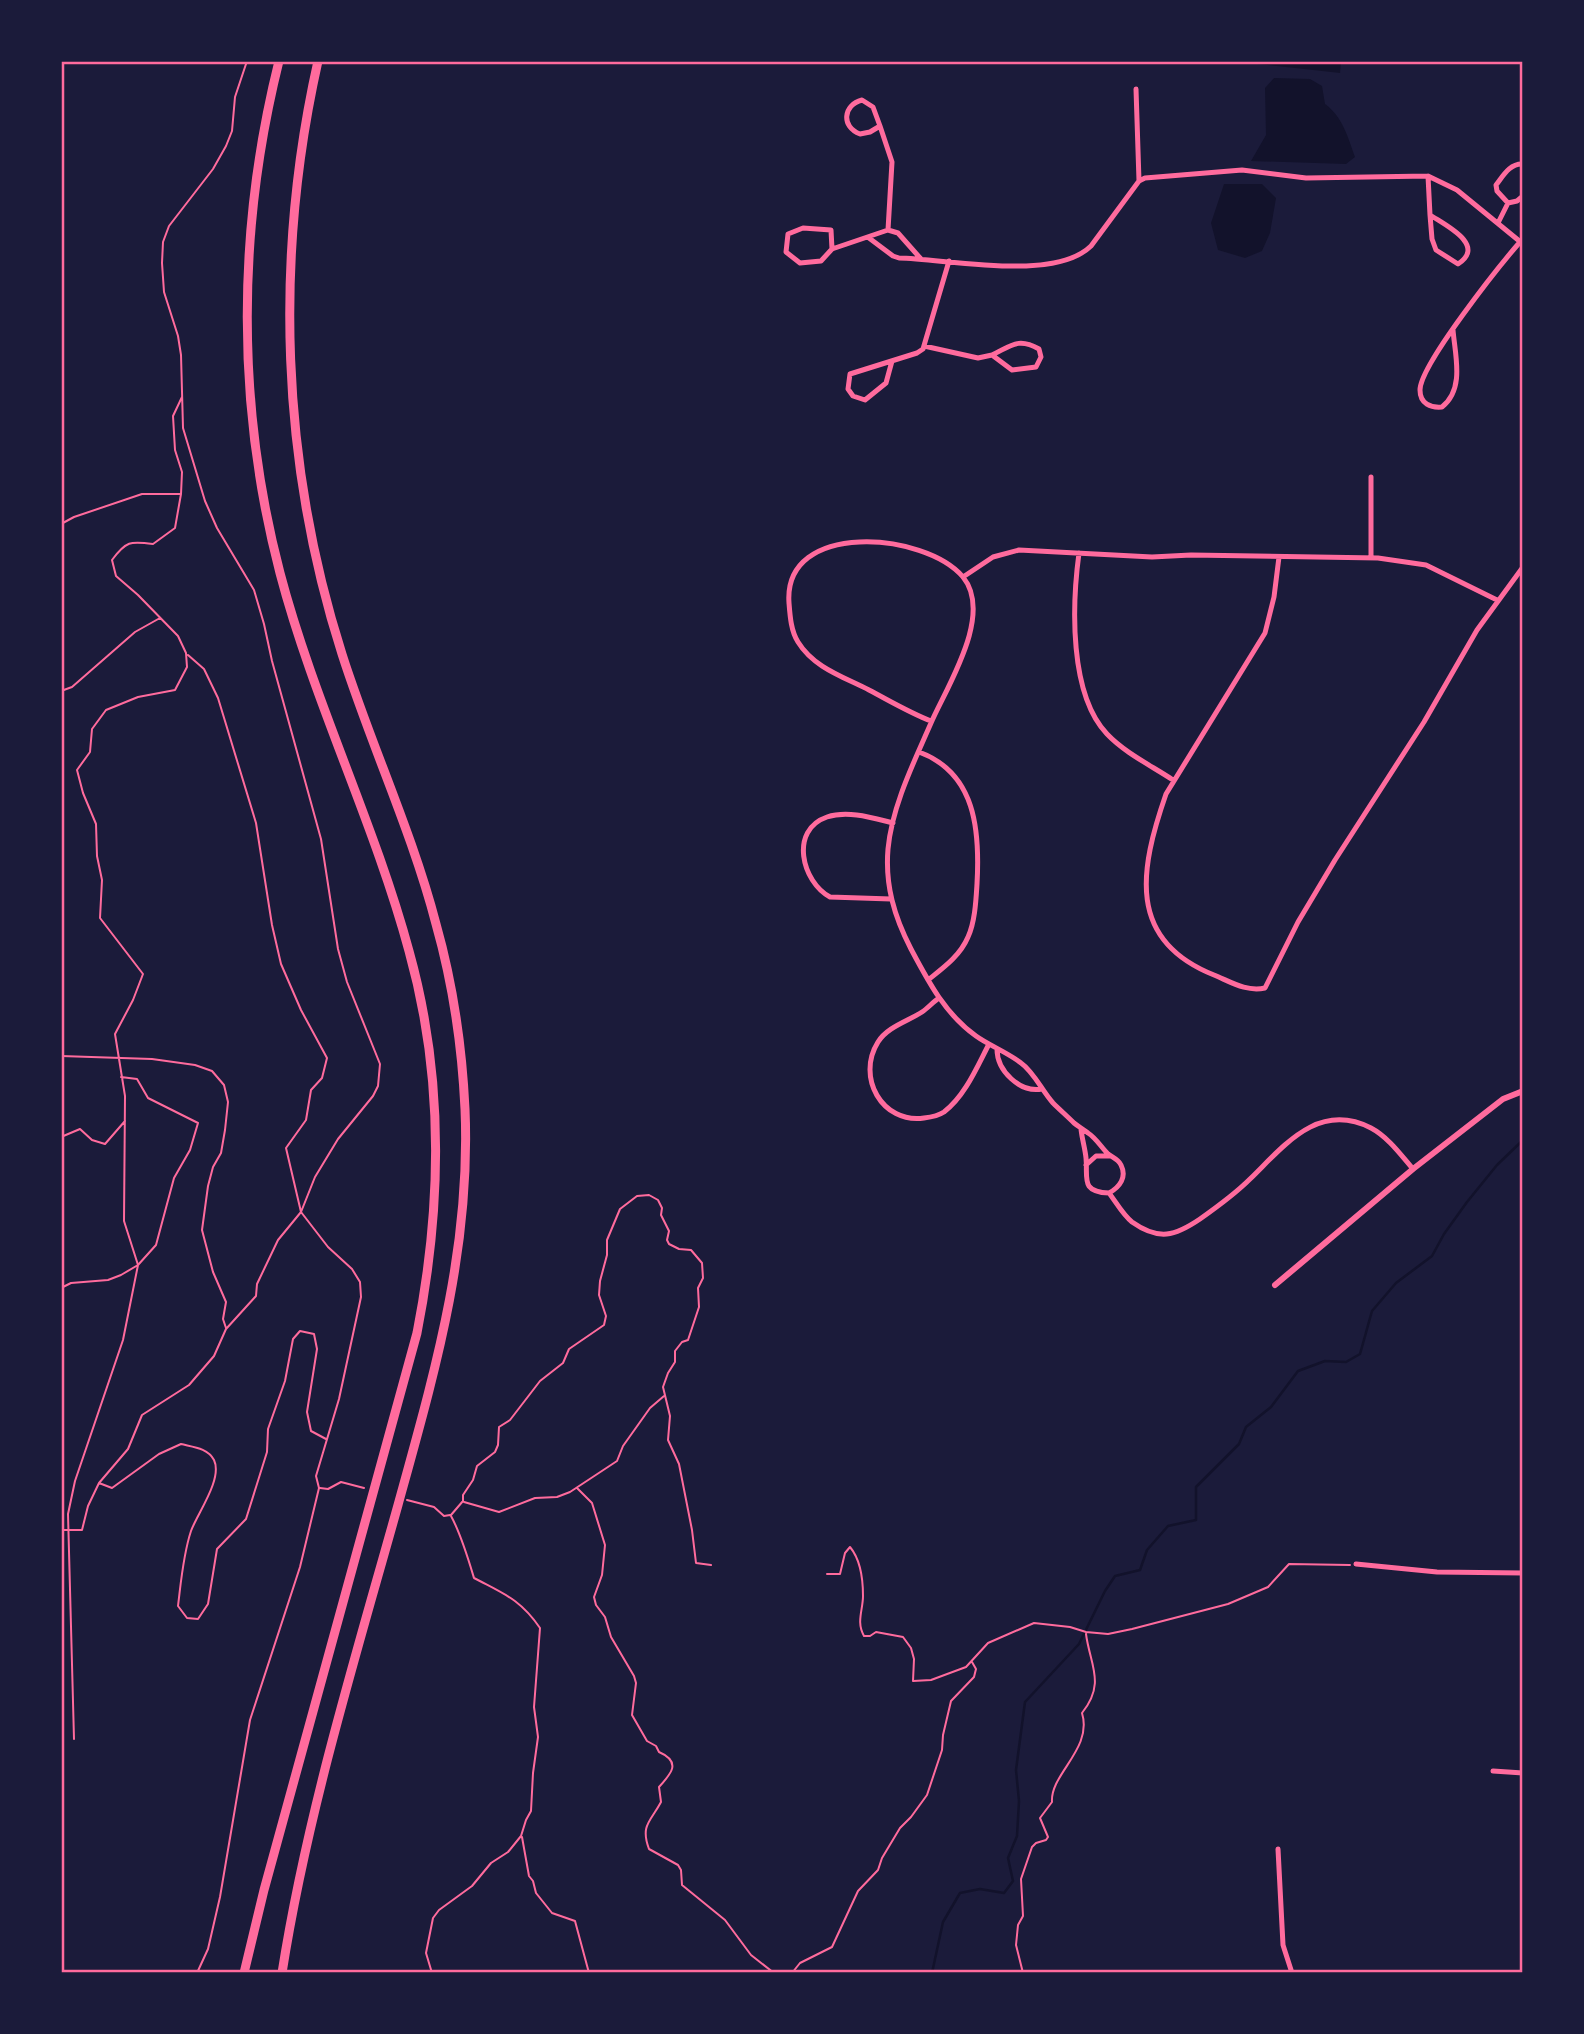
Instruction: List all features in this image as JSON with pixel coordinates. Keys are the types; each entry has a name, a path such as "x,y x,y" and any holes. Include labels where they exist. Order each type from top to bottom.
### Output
{"highway":[{"path":"244,1973 267,1879 417,1333 431,1249 436,1175 432,1078 424,1015 412,963 394,902 289,605 270,533 256,447 247,352 248,255 259,157 279,61"},
{"path":"282,1973 320,1787 444,1335 456,1272 465,1176 463,1079 456,1016 443,952 426,890 331,617 316,555 299,461 291,365 290,270 298,174 318,61"}],"street":[{"path":"1136,89 1139,181"},
{"path":"880,126 870,132 855,132 846,120 848,109 853,103 862,100 873,107 880,126 892,162 888,230"},
{"path":"1508,203 1497,191 1496,185 1509,168 1518,163 1523,164"},
{"path":"869,238 893,256 1027,267 1083,254 1139,181 1145,178 1242,170 1306,178 1428,176 1457,190 1521,243 1494,272 1453,330 1426,371 1421,382 1420,395 1422,401 1428,405 1442,407 1454,396 1457,384 1453,330"},
{"path":"1428,176 1430,215 1432,239 1436,250 1458,264 1469,248 1466,241 1430,215"},
{"path":"1497,223 1508,203 1523,196"},
{"path":"832,249 831,230 803,228 788,234 786,252 800,262 821,261 832,249 888,230 898,233 921,259"},
{"path":"892,361 886,383 865,400 853,396 848,389 850,374 892,361 918,353 924,346 948,261"},
{"path":"924,346 978,358 992,355 1008,345 1028,342 1039,349 1041,358 1036,367 1012,370 992,355"},
{"path":"1371,477 1371,558"},
{"path":"931,721 829,671 799,643 793,631 788,589 797,568 814,554 840,544 867,541 888,543 927,553 943,561 963,577 972,598 968,642 951,685 931,721 893,822 887,870 891,899 894,913 939,998 973,1034 1023,1064 1042,1089 1081,1129 1117,1160 1124,1174 1122,1183 1109,1193 1098,1193 1089,1186 1084,1176 1086,1165 1081,1129"},
{"path":"963,577 993,557 1019,550 1152,557 1191,555 1371,558 1426,565 1497,600"},
{"path":"1079,553 1077,659 1086,697 1099,724 1115,743 1174,780"},
{"path":"1279,556 1274,597 1265,633 1166,794 1157,818 1144,886 1151,920 1160,938 1175,954 1194,967 1246,989 1255,990 1265,988 1298,922 1497,600 1523,567"},
{"path":"919,752 943,764 955,776 969,802 979,849 976,893 968,939 951,962 928,980"},
{"path":"891,899 830,897 810,880 803,855 804,842 812,827 825,818 847,815 893,822"},
{"path":"939,998 923,1011 886,1032 877,1043 871,1058 869,1075 873,1090 883,1106 916,1119 934,1117 944,1112 971,1078 989,1044"},
{"path":"997,1049 999,1064 1008,1076 1024,1087 1042,1089"},
{"path":"1275,1284 1412,1169 1503,1099 1523,1091"},
{"path":"1109,1193 1130,1220 1144,1229 1169,1235 1180,1232 1248,1181 1285,1143 1311,1126 1341,1120 1373,1129 1392,1145 1412,1169"},
{"path":"1086,1165 1096,1156 1110,1156"},
{"path":"1356,1564 1437,1572 1523,1573"},
{"path":"1493,1772 1523,1773"},
{"path":"1278,1849 1282,1935 1292,1973"}],"path":[{"path":"61,1530 82,1530 88,1506 99,1483 128,1449 142,1415 189,1384 214,1356 226,1329 256,1297 257,1284 278,1240 301,1212 315,1177 338,1139 378,1086 380,1064 347,982 338,949 321,839 254,590 217,528 205,501 183,428 181,355 164,292 163,242 169,226 213,169 226,146 232,131 235,97 247,61"},
{"path":"74,1739 68,1514 75,1481 123,1340 138,1265 124,1221 125,1096 115,1034 143,974 100,918 102,880 97,856 96,824 77,770 90,752 92,729 107,710 138,697 175,690 187,667 186,653 178,636 116,576 112,560 122,547 134,541 153,544 176,528 182,472 175,450 173,416 182,396"},
{"path":"61,524 142,494 181,494"},
{"path":"61,691 72,687 135,632 160,618"},
{"path":"186,653 204,669 218,698 256,823 281,964 301,1010 327,1058 322,1078 311,1090 306,1120 286,1148 301,1212 328,1247 352,1269 360,1282 361,1297 358,1318 316,1476 319,1488 300,1567 250,1720 220,1897 208,1949 197,1973"},
{"path":"61,1055 152,1059 195,1065 212,1071 224,1085 228,1102 225,1129 221,1153 213,1167 208,1186 202,1230 213,1272 226,1302 223,1319 226,1329"},
{"path":"61,1289 81,1281 108,1280 138,1265 156,1245 174,1178 190,1150 198,1123 148,1098 137,1079 121,1077"},
{"path":"61,1138 80,1129 92,1140 105,1144 125,1121"},
{"path":"451,1516 463,1501 463,1494 473,1480 477,1466 495,1452 499,1427 510,1420 540,1381 563,1363 569,1349 604,1325 606,1317 599,1295 607,1255 607,1240 620,1209 637,1196 649,1195 658,1200 662,1208 662,1215 670,1231 667,1240 669,1244 679,1249 691,1250 702,1263 703,1278 698,1288 699,1307 688,1340 682,1342 675,1352 676,1362 663,1387 670,1416 668,1440 678,1464 696,1563 711,1564"},
{"path":"99,1483 112,1488 159,1454 181,1444 205,1451 214,1461 216,1473 202,1511 191,1530 178,1606 187,1618 198,1619 208,1604 218,1549 246,1519 267,1452 268,1429 285,1381 293,1339 300,1331 314,1335 317,1349 307,1412 312,1431 327,1439"},
{"path":"463,1501 499,1512 534,1497 556,1497 577,1488 617,1461 623,1446 650,1408 665,1395"},
{"path":"319,1488 328,1489 341,1482 372,1490"},
{"path":"577,1488 592,1503 603,1534 605,1545 602,1575 594,1597 596,1605 605,1617 611,1637 634,1676 636,1684 632,1715 648,1741 656,1746 659,1752 668,1756 673,1765 672,1773 659,1787 662,1802 645,1829 649,1849 678,1866 681,1870 682,1885 725,1920 751,1955 775,1973"},
{"path":"397,1497 434,1507 444,1516 451,1516"},
{"path":"432,1973 426,1952 433,1918 439,1910 472,1886 491,1863 508,1852 521,1836 531,1811 538,1737 534,1707 540,1628 510,1595 474,1578 451,1516"},
{"path":"827,1574 840,1574 849,1547 857,1555 863,1597 861,1631 864,1636 876,1632 903,1637 911,1648 914,1659 913,1681 931,1680 966,1667 988,1643 1034,1623 1070,1627 1081,1632 1108,1633 1132,1629 1228,1604 1268,1587 1289,1564 1356,1564"},
{"path":"1023,1973 1016,1945 1018,1925 1023,1916 1021,1879 1032,1847 1048,1837 1040,1818 1052,1802 1055,1785 1077,1751 1085,1723 1082,1713 1090,1701 1097,1679 1086,1632"},
{"path":"792,1973 800,1963 832,1947 858,1891 878,1870 900,1828 927,1795 942,1750 951,1701 974,1677 976,1669 972,1662"},
{"path":"521,1836 528,1876 533,1881 536,1893 552,1913 575,1921 589,1973"}],"shaded area":[{"path":"1258,61 1341,61 1340,73 1258,64"},
{"path":"1274,78 1310,79 1322,86 1325,104 1340,121 1355,157 1346,164 1251,161 1266,135 1265,88"},
{"path":"1224,184 1262,184 1276,198 1270,233 1262,251 1245,258 1218,250 1211,223"}],"waterway":[{"path":"932,1973 943,1922 960,1893 980,1889 1004,1893 1013,1881 1008,1858 1017,1836 1019,1801 1016,1770 1025,1702 1079,1644 1115,1576 1140,1570 1147,1550 1168,1526 1196,1520 1196,1487 1239,1444 1246,1427 1271,1407 1298,1371 1325,1361 1346,1362 1360,1354 1372,1311 1396,1283 1432,1256 1467,1202 1497,1165 1523,1140"}]}
